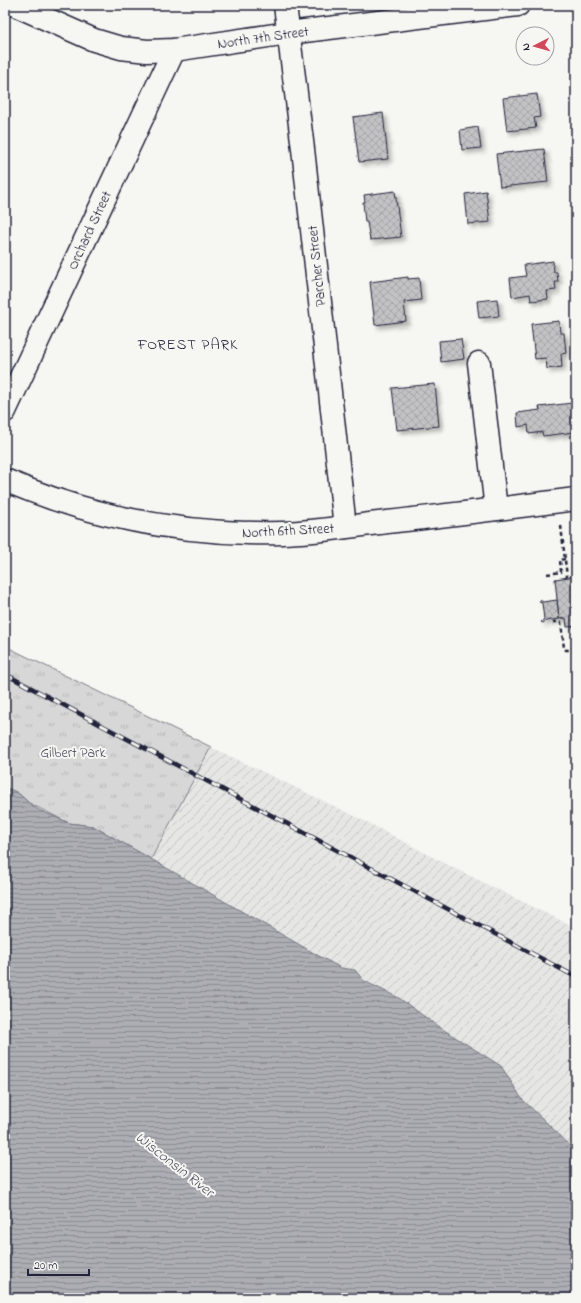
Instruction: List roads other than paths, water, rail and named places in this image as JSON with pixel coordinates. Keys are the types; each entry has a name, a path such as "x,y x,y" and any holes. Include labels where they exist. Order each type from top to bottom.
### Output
{"street":[{"name":"North 7th Street","path":"15,5 94,40 121,48 147,51 174,50 288,33 518,5"},
{"name":"Parcher Street","path":"285,5 303,149 345,527"},
{"name":"Orchard Street","path":"5,411 174,50"},
{"path":"479,363 496,509"},
{"name":"North 6th Street","path":"5,480 88,510 168,526 225,532 282,533 345,527 576,499"}],"water":[{"name":"Wisconsin River","path":"9,789 18,793 39,810 69,823 93,826 319,956 341,968 355,970 364,981 399,998 436,1025 501,1066 522,1099 576,1151 576,1298 5,1298 5,790"}],"railway":[{"path":"5,674 576,977"}],"district":[{"name":"FOREST PARK","path":"188,344"}],"park label":[{"name":"Gilbert Park","path":"73,752"}]}
